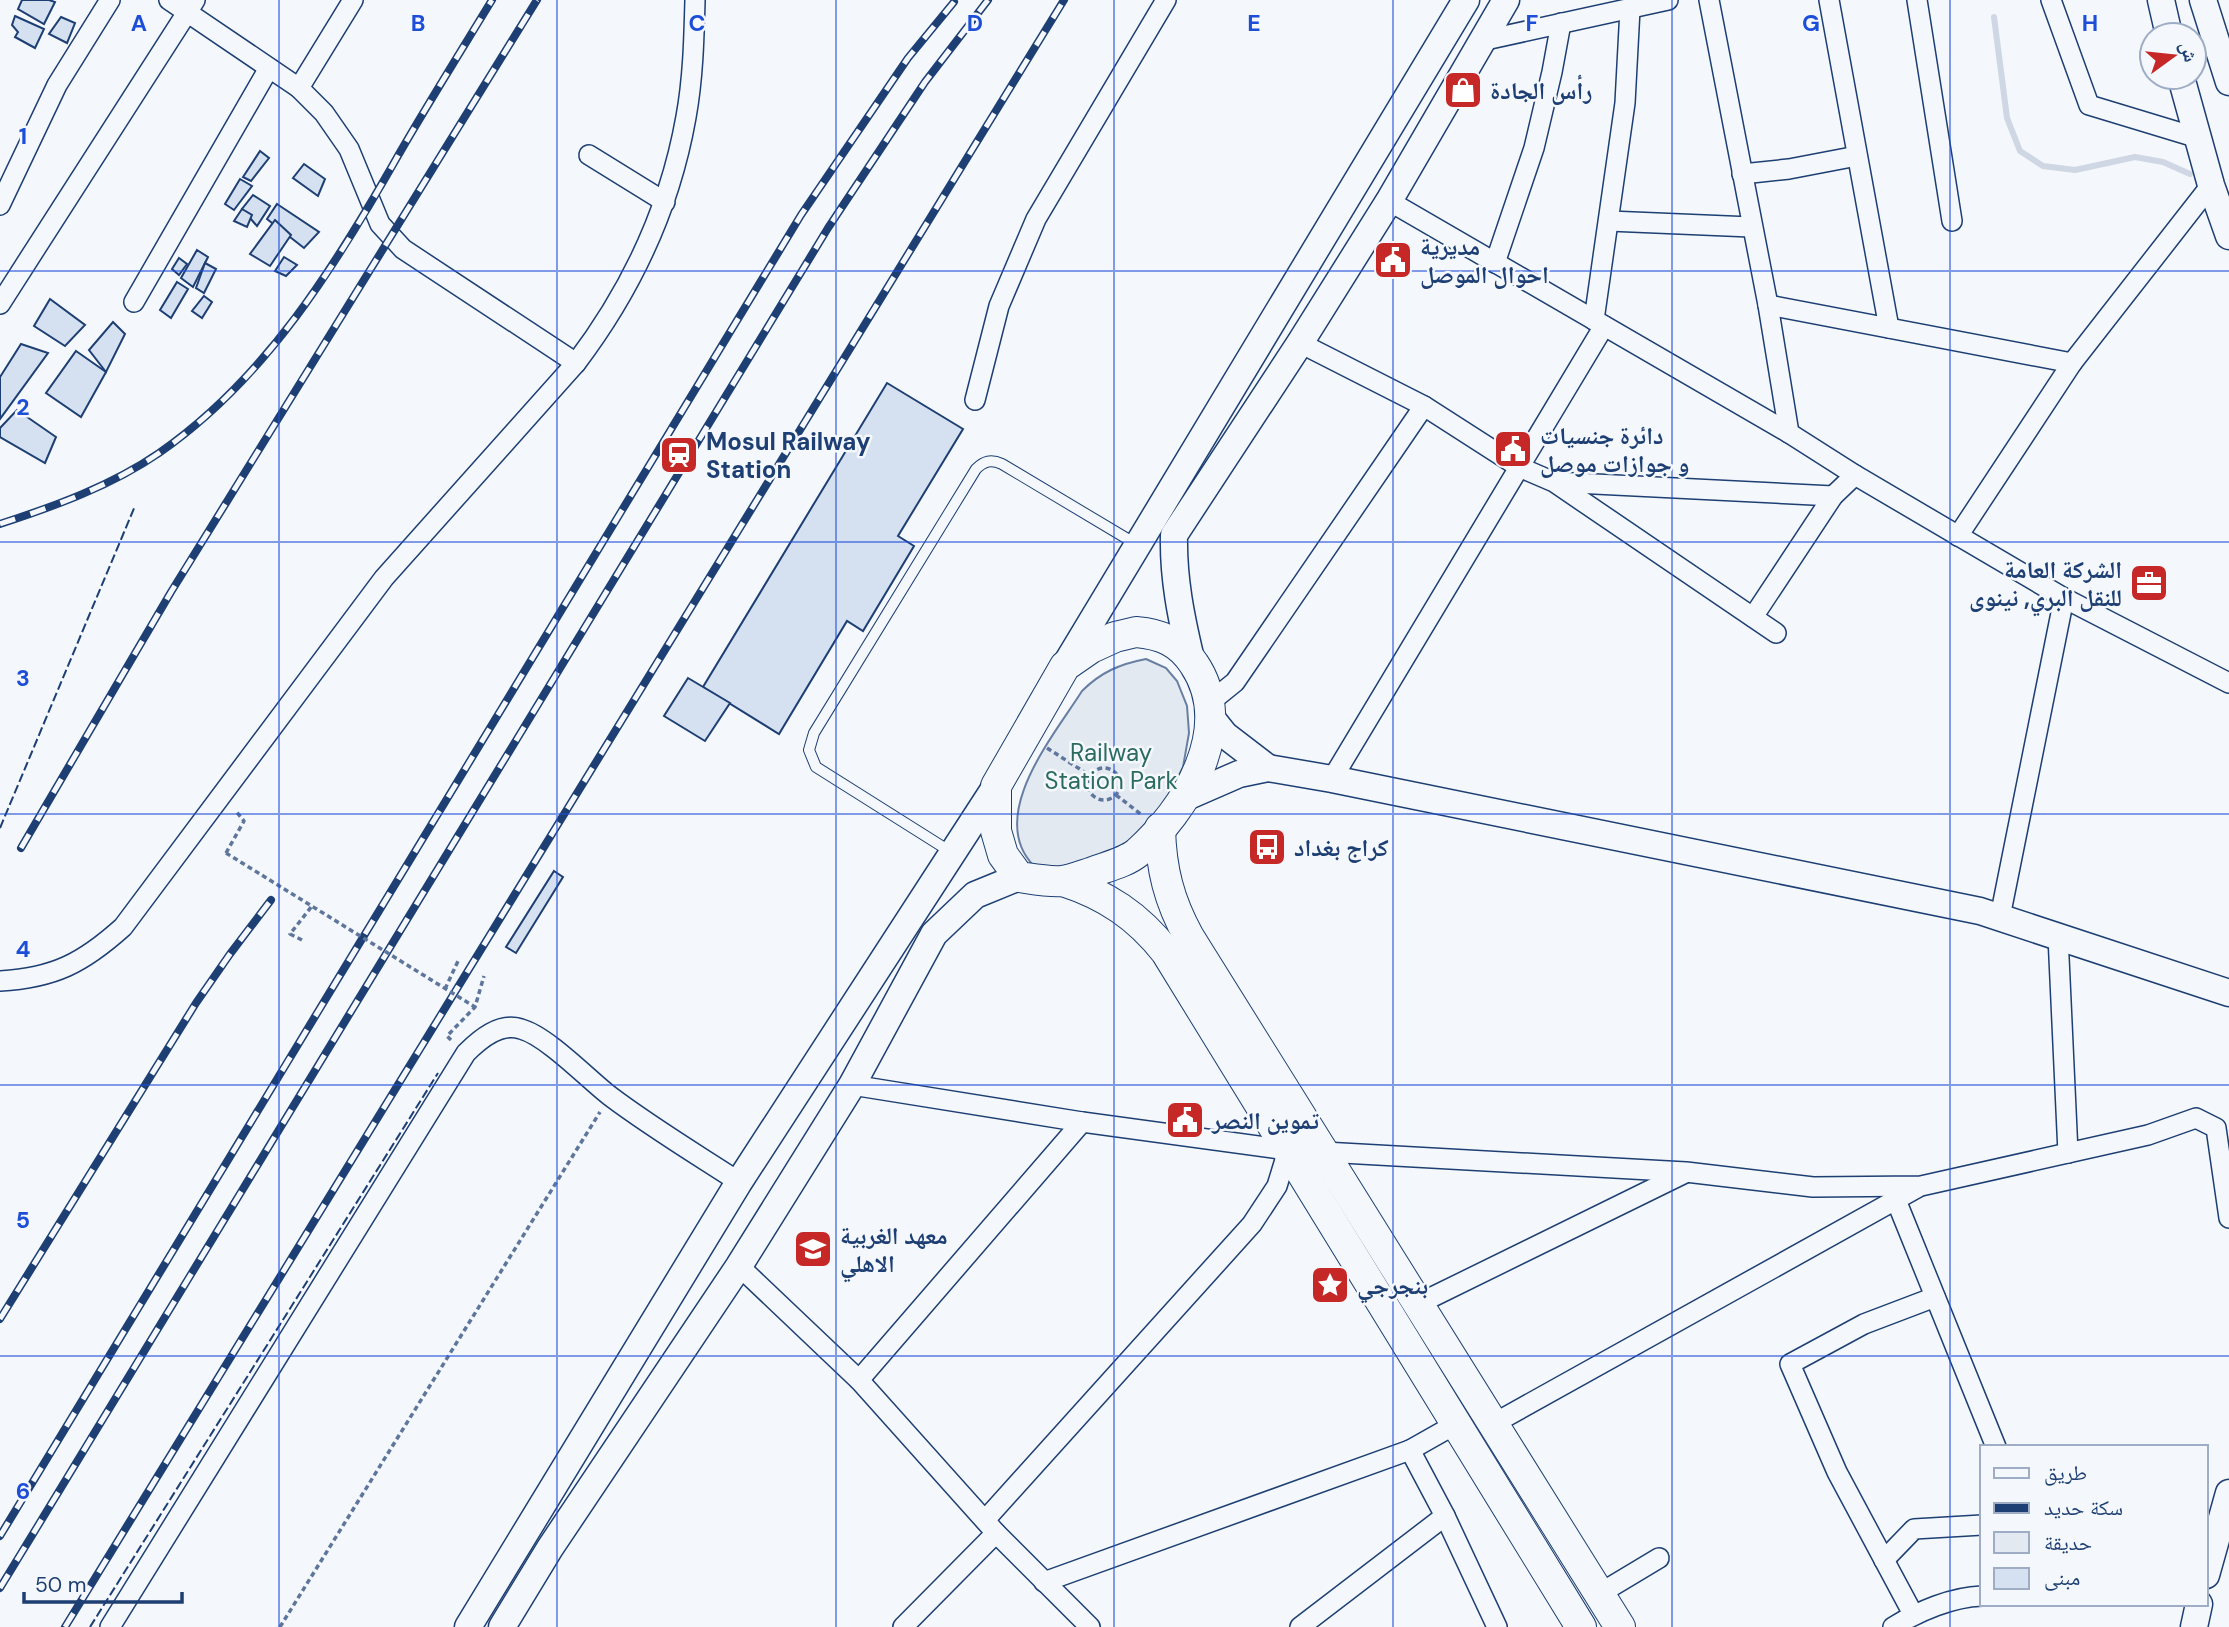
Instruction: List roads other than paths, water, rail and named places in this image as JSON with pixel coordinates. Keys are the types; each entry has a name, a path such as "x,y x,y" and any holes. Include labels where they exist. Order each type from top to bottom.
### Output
{"main road":[{"path":"468,1627 739,1182 996,786 1065,666 1466,0"},
{"path":"1191,659 1177,599 1173,563 1174,535 1300,343 1388,201 1506,0"},
{"path":"2161,0 2166,21"},
{"path":"2203,0 2229,82"},
{"path":"2185,91 2211,185 2229,236"},
{"path":"1065,666 1091,648 1115,637 1136,632 1157,634 1175,644 1191,659 1201,675 1209,709 1225,736 1268,768"},
{"path":"1063,881 1135,855 1176,811 1205,754 1209,709"},
{"path":"1184,798 1239,774 1268,768 1332,779 1967,908 2229,993"},
{"path":"996,786 996,831 1003,855 1019,877"},
{"path":"1160,828 1163,874 1178,917 1620,1627"},
{"path":"502,1627 550,1548 739,1266 852,1085 934,934 975,895 1019,877 1063,881 1110,900 1150,932 1166,952 1581,1627"},
{"path":"2208,1568 2229,1493"},
{"path":"2194,1627 2199,1606"}],"street":[{"path":"0,205 57,85 110,0"},
{"path":"169,0 191,7 299,88 339,131 380,224 403,249 576,363"},
{"path":"299,88 353,0"},
{"path":"0,981 33,978 67,968 87,957 123,927 384,578 597,336 636,271 665,202 677,163 687,115 695,0"},
{"path":"975,400 999,306 1037,219 1166,0"},
{"path":"1481,41 1668,0"},
{"path":"1709,0 1790,433"},
{"path":"1829,0 1889,328"},
{"path":"1917,0 1952,221"},
{"path":"2051,0 2089,105 2198,138"},
{"path":"0,304 191,7"},
{"path":"1332,779 1519,467 1599,323 1625,103 1630,9"},
{"path":"1495,262 1534,148 1561,23"},
{"path":"134,302 269,68"},
{"path":"589,155 665,202"},
{"path":"1742,174 1790,169 1857,156"},
{"path":"1958,536 2072,363 2211,185"},
{"path":"1388,201 1790,433 1855,475 2064,598 2229,683"},
{"path":"1609,221 1751,227"},
{"path":"1768,305 2072,363"},
{"path":"1300,343 1424,406 1519,467 1554,482 1776,633"},
{"path":"1209,709 1236,682 1424,406"},
{"path":"1753,618 1833,496 1855,475"},
{"path":"1554,482 1833,496"},
{"path":"2000,918 2064,598"},
{"path":"2057,936 2068,1153"},
{"path":"110,1627 466,1053 484,1035 505,1028 522,1029 576,1066 610,1096 739,1182"},
{"path":"852,1085 1082,1122 1288,1150 1686,1172 1813,1188 1921,1186 2148,1135 2196,1118 2216,1128 2229,1218"},
{"path":"859,1380 1082,1122"},
{"path":"904,1627 1252,1224 1277,1186 1288,1150"},
{"path":"1418,1304 1686,1172"},
{"path":"1493,1424 1921,1186"},
{"path":"1896,1200 1995,1445"},
{"path":"739,1266 859,1380 990,1526 1090,1627"},
{"path":"1913,1614 1837,1472 1790,1364 1864,1324 1935,1297"},
{"path":"1044,1582 1410,1450 1456,1424"},
{"path":"1410,1450 1445,1516 1497,1627"},
{"path":"1300,1627 1445,1516"},
{"path":"1884,1560 1914,1529 1980,1525"},
{"path":"1599,1594 1658,1558"},
{"path":"1893,1627 1913,1614 1969,1596 1980,1596"}],"lane":[{"path":"951,852 816,767 809,750 814,733 981,464 988,461 1002,464 1138,545"}],"waterway":[{"path":"1994,17 2007,118 2020,151 2043,166 2075,170 2135,157 2163,162 2190,174"}],"railway":[{"path":"0,524 82,494 141,465 197,423 233,391 296,317 324,278 492,0"},
{"path":"21,848 171,592 537,0"},
{"path":"0,1588 828,228 925,82 988,0"},
{"path":"65,1627 1064,0"},
{"path":"0,1536 801,215 908,58 954,2"},
{"path":"0,1319 196,1003 271,900"}],"place":[{"name":"رأس الجادة","path":"1463,90"},
{"name":"مديرية احوال الموصل","path":"1393,260"},
{"name":"دائرة جنسيات و جوازات موصل","path":"1513,449"},
{"name":"Mosul Railway Station","path":"679,455"},
{"name":"الشركة العامة للنقل البري, نينوى","path":"2149,583"},
{"name":"كراج بغداد","path":"1267,847"},
{"name":"تموين النصر","path":"1185,1120"},
{"name":"معهد الغربية الاهلي","path":"813,1249"},
{"name":"بنجرجي","path":"1330,1285"}],"park label":[{"name":"Railway Station Park","path":"1111,766"}]}
